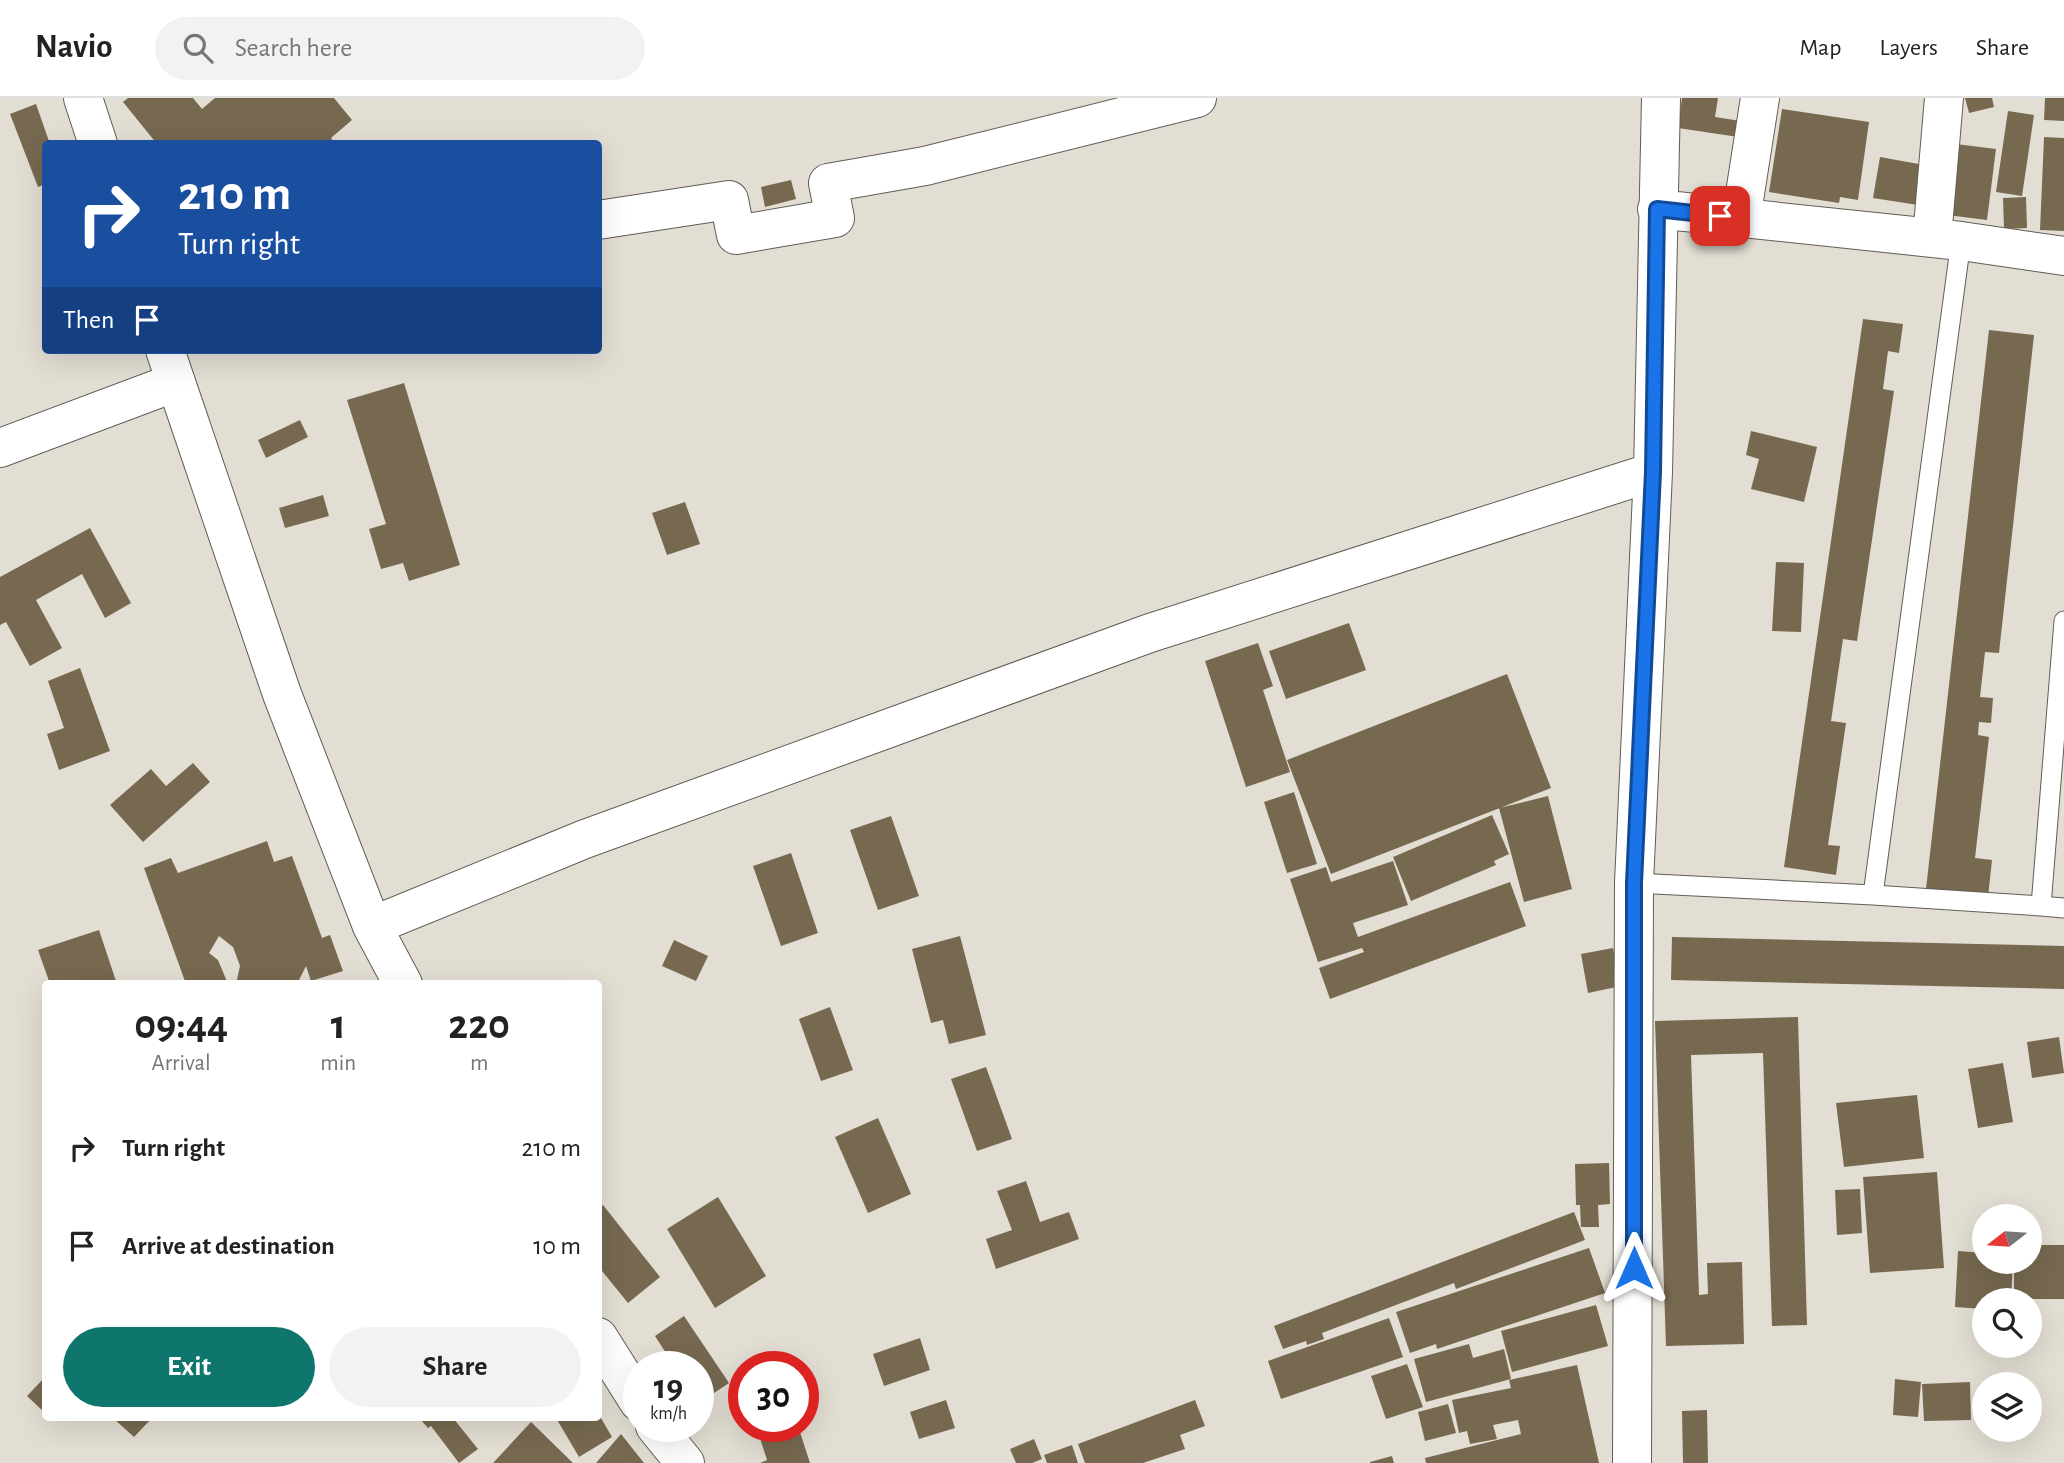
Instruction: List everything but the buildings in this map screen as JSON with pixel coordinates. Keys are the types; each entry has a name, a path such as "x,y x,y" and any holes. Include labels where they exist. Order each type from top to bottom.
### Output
{"street":[{"path":"83,98 97,140"},
{"path":"602,219 729,200 736,235 835,218 828,183 925,166 1197,98"},
{"path":"1632,1463 1634,883 1653,472 1661,98"},
{"path":"1741,219 1760,98"},
{"path":"1944,98 1946,239"},
{"path":"1657,209 1946,239 2064,256"},
{"path":"0,448 171,366 282,694 372,926 401,980"},
{"path":"372,926 585,839 1137,638 1653,472"},
{"path":"602,1343 623,1377"},
{"path":"668,1442 685,1463"}],"lane":[{"path":"1873,895 1946,239"},
{"path":"2041,906 2064,621"},
{"path":"1634,883 2064,908"}],"route":[{"path":"1634,1268 1634,883 1653,472 1657,209 1720,216"}]}
